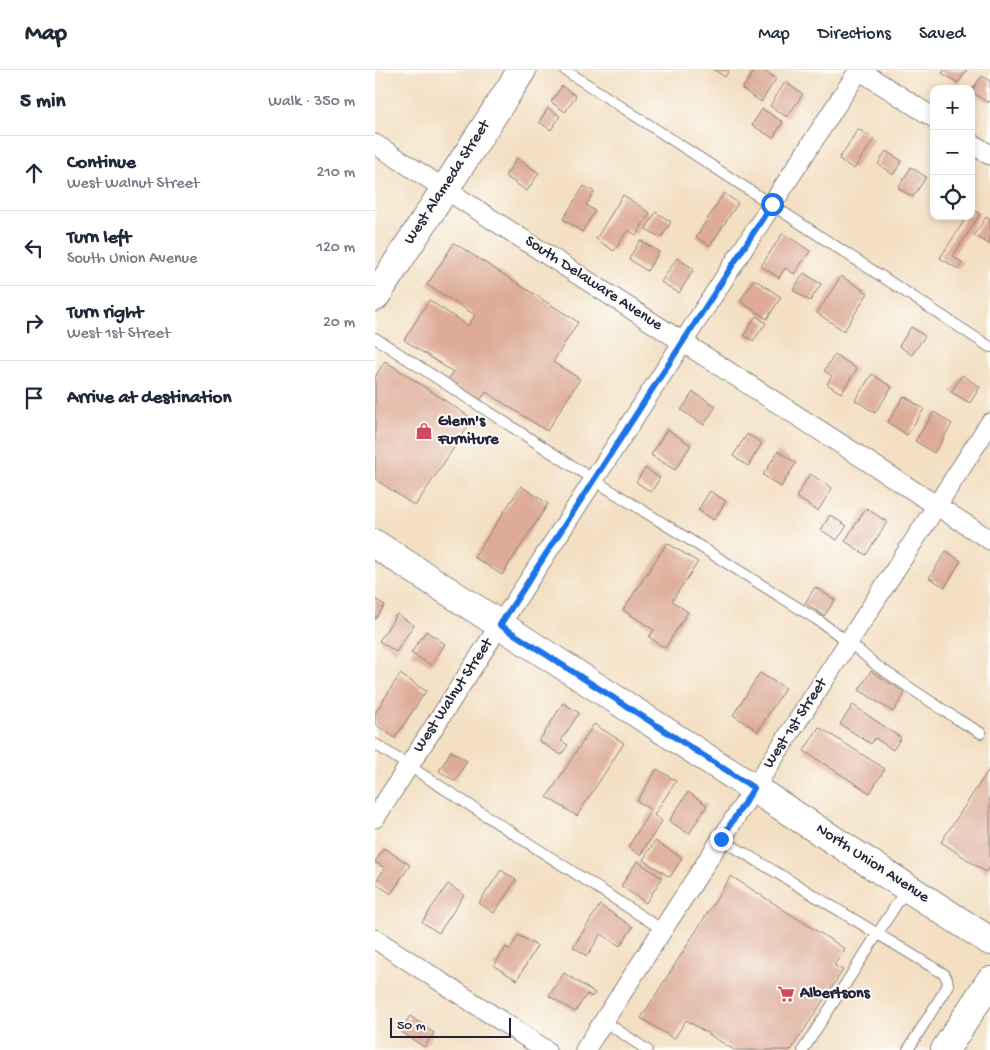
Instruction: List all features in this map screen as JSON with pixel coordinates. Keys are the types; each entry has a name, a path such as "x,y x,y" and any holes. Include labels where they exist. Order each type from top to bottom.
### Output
{"main road":[{"name":"West Alameda Street","path":"375,297 522,70"},
{"name":"North Union Avenue","path":"375,544 990,941"},
{"path":"945,1050 990,981"}],"street":[{"name":"West Walnut Street","path":"375,818 859,70"},
{"path":"859,70 930,115"},
{"name":"South Delaware Avenue","path":"375,144 990,540"},
{"path":"975,146 990,155"},
{"name":"West 1st Street","path":"585,1050 990,424"},
{"path":"375,939 545,1050"}],"lane":[{"path":"565,70 990,347"},
{"path":"375,338 594,480 816,619 849,642 877,666 981,733"},
{"path":"375,744 663,930"},
{"path":"721,839 944,974 948,985 908,1050"},
{"path":"803,1050 907,887"},
{"path":"604,1021 647,1050"}],"building":[{"path":"714,70 729,70 725,77"},
{"path":"755,70 763,70 776,79 761,102 742,89"},
{"path":"944,70 967,70 958,83 942,73"},
{"path":"982,76 990,81 990,100 988,103 975,94 975,86"},
{"path":"785,82 803,94 787,117 770,106"},
{"path":"562,86 576,96 565,112 551,102"},
{"path":"548,108 560,116 551,130 539,122"},
{"path":"762,109 783,122 773,138 752,125"},
{"path":"858,129 874,139 854,169 839,159"},
{"path":"886,151 902,161 893,175 878,164"},
{"path":"517,158 539,173 527,191 505,176"},
{"path":"911,167 926,177 913,197 898,188"},
{"path":"584,186 594,192 586,205 595,211 582,232 563,219"},
{"path":"724,193 738,203 710,246 696,237"},
{"path":"623,195 650,213 636,235 628,230 614,251 596,239"},
{"path":"975,210 980,214 953,256 962,262 958,269 940,258 964,220 975,220"},
{"path":"656,212 671,222 661,238 646,229"},
{"path":"986,217 990,219 990,245 974,235"},
{"path":"783,233 810,251 794,274 785,268 779,278 761,266"},
{"path":"640,240 659,252 647,271 629,259"},
{"path":"454,243 578,322 553,362 580,379 547,431 486,392 479,402 447,382 453,372 404,340 429,300 468,326 475,315 427,285"},
{"path":"677,258 694,269 679,293 661,282"},
{"path":"804,273 821,284 810,301 793,290"},
{"path":"841,276 868,293 844,331 817,313"},
{"path":"754,279 781,297 767,319 740,301"},
{"path":"756,316 766,323 753,341 744,335"},
{"path":"911,327 925,336 912,355 899,346"},
{"path":"835,354 857,369 841,393 827,384 832,376 824,371"},
{"path":"385,361 473,419 415,506 375,479 375,377"},
{"path":"872,374 892,387 875,413 855,400"},
{"path":"962,375 980,387 970,403 951,392"},
{"path":"693,392 716,406 704,425 681,410"},
{"path":"904,396 924,409 907,435 888,422"},
{"path":"934,412 952,424 934,453 915,441"},
{"path":"667,429 691,445 675,470 651,455"},
{"path":"747,434 762,443 748,466 733,456"},
{"path":"778,451 796,463 781,487 763,475"},
{"path":"645,468 660,478 651,492 636,482"},
{"path":"810,474 832,488 818,511 796,497"},
{"path":"521,486 548,504 502,575 474,557"},
{"path":"710,491 726,501 714,520 698,510"},
{"path":"866,508 887,522 866,555 845,541"},
{"path":"830,515 847,526 837,540 821,530"},
{"path":"667,543 698,562 672,601 688,612 665,648 649,637 654,630 623,610"},
{"path":"946,551 961,561 945,587 929,578"},
{"path":"815,587 835,600 824,616 805,603"},
{"path":"375,599 385,605 375,620"},
{"path":"397,614 414,625 396,652 379,641"},
{"path":"426,631 445,644 431,665 411,653"},
{"path":"871,671 905,693 893,712 859,690"},
{"path":"760,673 785,688 758,731 733,715"},
{"path":"400,674 426,691 395,738 375,724 375,713"},
{"path":"563,703 579,713 561,741 568,745 561,755 539,741"},
{"path":"853,705 901,738 893,750 875,738 871,744 840,724"},
{"path":"594,724 624,743 577,816 547,797"},
{"path":"819,727 885,769 870,793 804,751"},
{"path":"451,751 467,761 455,781 439,771"},
{"path":"990,768 990,866 986,872 941,842"},
{"path":"657,769 676,781 654,815 662,821 640,855 628,847 651,810 637,801"},
{"path":"688,792 707,805 689,834 669,821"},
{"path":"655,841 682,858 670,877 643,860"},
{"path":"384,848 410,865 391,894 375,883 385,868 375,862"},
{"path":"637,861 662,878 646,903 621,886"},
{"path":"501,870 516,880 494,913 479,903"},
{"path":"731,876 845,949 834,965 843,970 791,1050 734,1050 686,1020 674,1039 641,1018"},
{"path":"448,884 464,895 439,933 422,922"},
{"path":"600,905 633,927 620,946 601,934 587,956 573,947"},
{"path":"518,935 537,946 517,980 494,966 506,947 510,950"},
{"path":"564,973 595,993 592,997 587,994 575,1012 549,996"},
{"path":"410,1016 434,1033 424,1047 400,1031"}],"place":[{"name":"Glenn's Furniture","path":"424,431"},
{"name":"Albertsons","path":"786,994"}],"route":[{"path":"721,839 754,788 500,625 772,204"}]}
